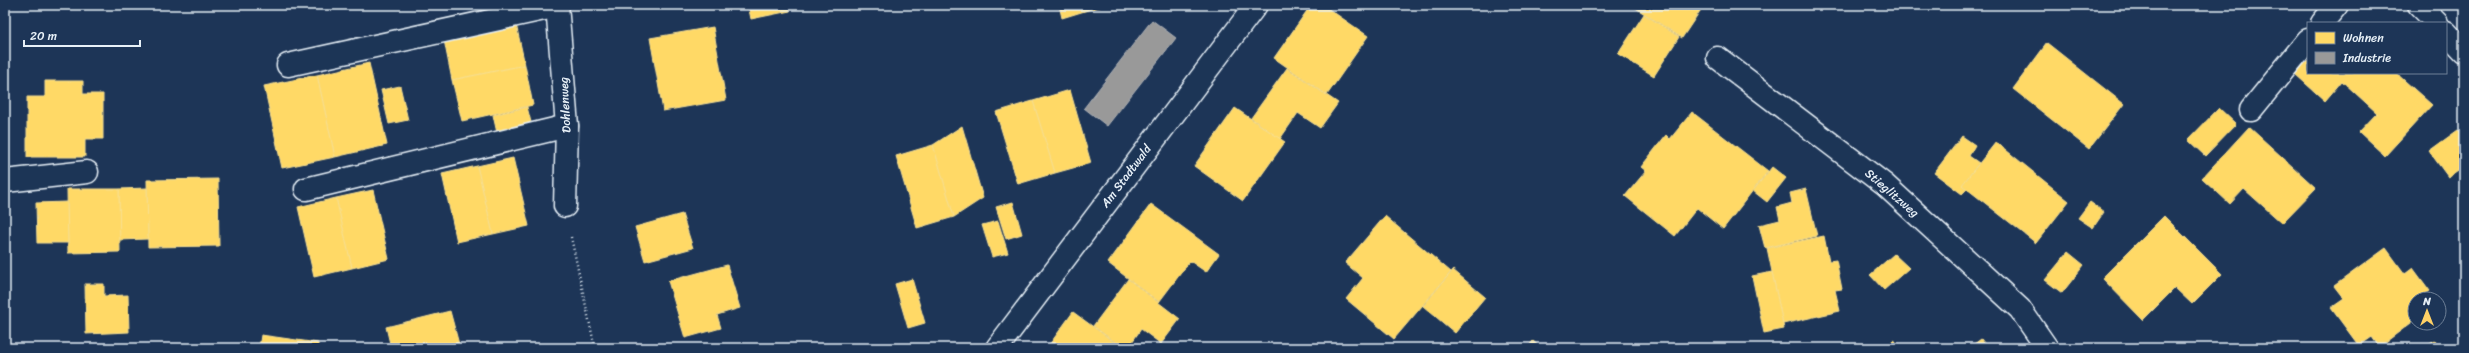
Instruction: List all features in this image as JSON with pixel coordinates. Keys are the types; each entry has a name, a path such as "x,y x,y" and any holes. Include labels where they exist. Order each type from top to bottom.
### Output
{"street":[{"name":"Am Stadtwald","path":"997,348 1256,5"},
{"path":"2323,22 2337,5"},
{"path":"2419,5 2436,22"},
{"path":"288,65 558,6"},
{"name":"Dohlenweg","path":"558,6 567,126 565,206"},
{"path":"2447,33 2464,51"},
{"path":"2251,110 2307,41"},
{"name":"Stieglitzweg","path":"1718,58 1885,185 2020,309 2047,348"},
{"path":"306,189 567,126"},
{"path":"5,181 87,172"}],"path":[{"path":"565,206 595,348"}],"building: Wohnen":[{"path":"748,5 789,5 790,11 751,19"},
{"path":"1059,5 1087,5 1088,10 1062,18"},
{"path":"1087,5 1107,5 1088,10"},
{"path":"1311,5 1323,5 1368,36 1327,95 1274,58"},
{"path":"1631,5 1704,5 1682,38"},
{"path":"1644,14 1679,37 1654,76 1618,54"},
{"path":"516,24 525,65 452,80 444,40"},
{"path":"713,27 726,100 663,111 650,38"},
{"path":"2047,43 2124,104 2089,149 2013,89"},
{"path":"2307,62 2307,74 2397,74 2432,105 2385,156 2359,132 2377,113 2342,81 2325,101 2295,74"},
{"path":"369,63 387,145 335,157 317,75"},
{"path":"525,65 533,105 462,121 452,80"},
{"path":"1287,68 1338,103 1320,128 1298,113 1280,139 1251,118"},
{"path":"317,75 335,157 282,168 264,86"},
{"path":"45,81 83,81 83,94 103,94 103,139 85,139 85,157 27,157 27,97 45,97"},
{"path":"400,86 408,120 389,124 381,90"},
{"path":"1070,90 1091,163 1055,173 1033,101"},
{"path":"1033,101 1055,173 1018,184 996,112"},
{"path":"527,107 532,126 497,133 493,115"},
{"path":"1235,108 1285,142 1243,201 1194,166"},
{"path":"2219,108 2236,124 2205,156 2188,140"},
{"path":"1692,112 1768,171 1723,229 1697,208 1675,236 1625,196 1646,171 1641,167 1666,135 1670,139"},
{"path":"962,126 983,198 954,217 933,145"},
{"path":"2249,127 2316,188 2282,223 2244,189 2230,204 2202,178"},
{"path":"2458,130 2464,138 2464,166 2448,177 2429,151"},
{"path":"1962,136 1975,145 1969,156 1979,163 1962,185 1967,189 1962,194 1934,173"},
{"path":"1996,142 2069,201 2036,243 1962,185"},
{"path":"933,145 954,217 917,228 896,156"},
{"path":"513,158 529,226 493,234 477,166"},
{"path":"477,166 493,234 457,242 442,174"},
{"path":"1772,167 1786,178 1767,202 1753,191"},
{"path":"218,179 219,246 148,247 147,180"},
{"path":"147,188 148,239 119,240 119,189"},
{"path":"67,189 119,189 120,252 68,253"},
{"path":"1806,189 1817,236 1765,248 1759,225 1780,220 1777,207 1792,203 1790,193"},
{"path":"373,190 389,259 352,268 336,198"},
{"path":"336,198 352,268 314,277 298,207"},
{"path":"67,202 68,243 37,243 36,203"},
{"path":"1013,202 1022,234 1006,239 996,207"},
{"path":"2090,202 2104,212 2093,228 2078,218"},
{"path":"1151,204 1219,254 1206,272 1190,261 1159,302 1108,263"},
{"path":"682,214 693,248 645,261 635,227"},
{"path":"1385,216 1451,272 1394,339 1346,299 1363,278 1345,263"},
{"path":"2164,216 2222,274 2192,304 2175,288 2143,320 2102,278"},
{"path":"998,221 1008,253 992,257 982,225"},
{"path":"1824,236 1829,261 1836,260 1842,289 1835,290 1840,311 1783,324 1767,248"},
{"path":"2386,248 2405,274 2413,268 2430,291 2407,291 2407,326 2379,347 2372,337 2359,346 2331,308 2344,299 2334,286"},
{"path":"2068,252 2084,265 2062,293 2045,280"},
{"path":"1894,254 1909,268 1884,290 1870,275"},
{"path":"727,265 740,308 717,315 721,328 685,338 668,281"},
{"path":"1453,270 1485,297 1455,333 1423,306"},
{"path":"1772,272 1784,329 1764,333 1752,276"},
{"path":"912,279 925,323 908,328 895,284"},
{"path":"1128,279 1180,319 1161,344 1141,329 1128,348 1123,348 1093,326"},
{"path":"85,284 104,284 104,296 128,295 129,332 86,334"},
{"path":"450,311 460,348 391,348 386,327"},
{"path":"1073,312 1122,348 1047,348"},
{"path":"261,335 318,343 318,348 259,348"},
{"path":"1981,339 1988,348 1969,348"},
{"path":"1893,340 1904,348 1887,348"},
{"path":"1533,341 1541,348 1527,348"},
{"path":"2435,341 2439,348 2423,348"},
{"path":"2252,344 2254,348 2244,348"}],"building: Industrie":[{"path":"1152,20 1176,38 1107,126 1084,108"}]}
